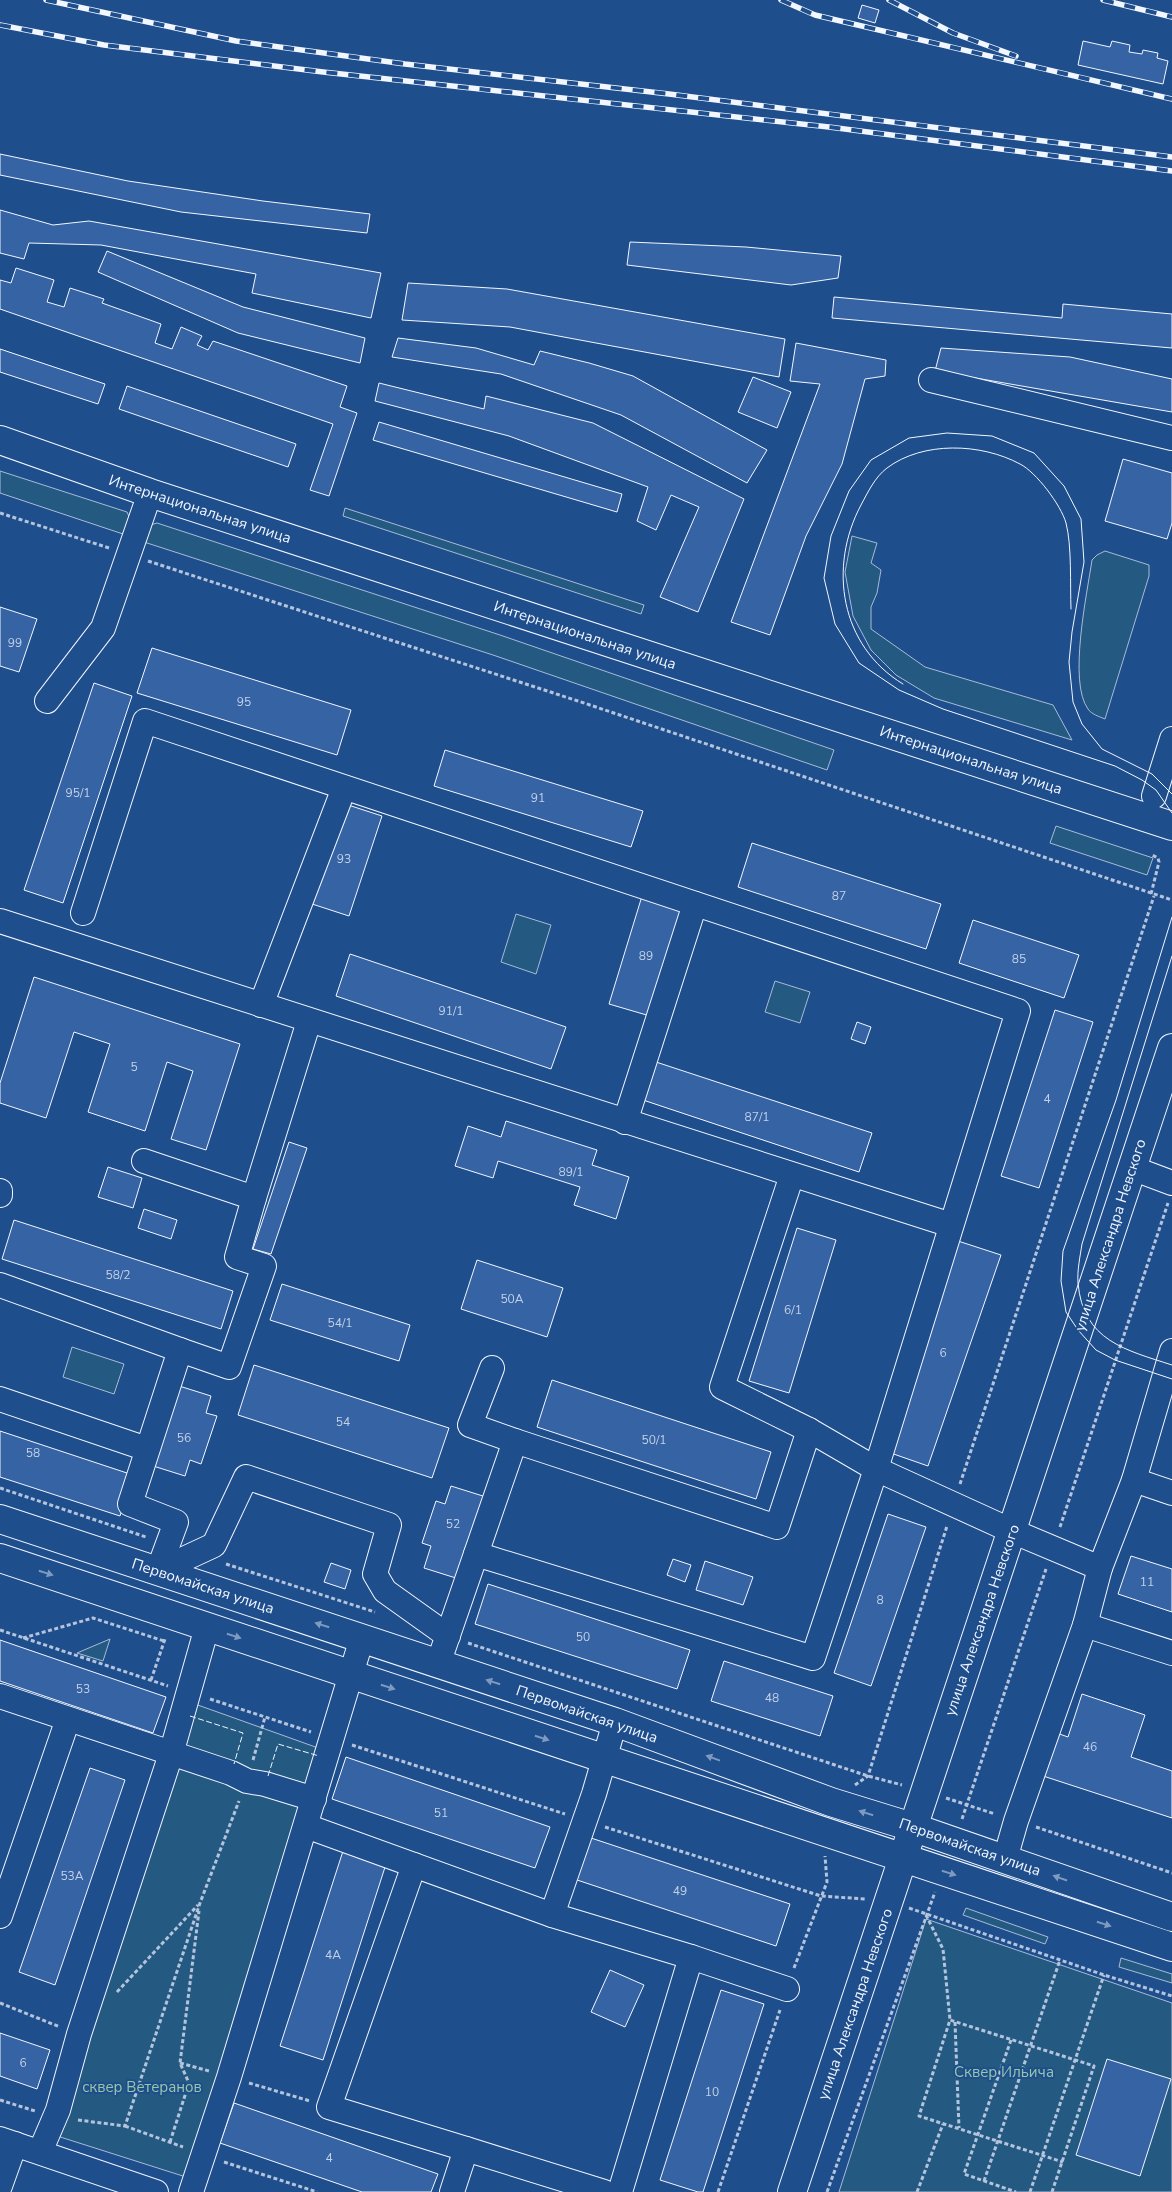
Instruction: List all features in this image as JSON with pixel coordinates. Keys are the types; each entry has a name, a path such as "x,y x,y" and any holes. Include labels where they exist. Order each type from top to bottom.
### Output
{"main road":[{"name":"Интернациональная улица","path":"0,440 150,493 1172,826"},
{"name":"улица Александра Невского","path":"792,2192 1172,1048"},
{"name":"Первомайская улица","path":"0,1519 615,1722 831,1802 912,1827 1172,1917"},
{"name":"Первомайская улица","path":"0,1558 1172,1947"}],"street":[{"path":"930,380 1172,438"},
{"path":"47,701 103,628 150,493"},
{"path":"84,913 145,722 1018,1011 876,1469 813,1658 476,1554"},
{"path":"1154,796 1172,739"},
{"path":"261,1005 344,788"},
{"path":"625,1122 695,904"},
{"path":"0,921 952,1225"},
{"path":"0,1285 229,1367 264,1266 237,1257 310,1021"},
{"path":"144,1161 254,1198"},
{"path":"1132,1168 1170,1191"},
{"path":"792,1175 722,1387 809,1430 876,1469 1012,1531 1100,1568"},
{"path":"158,1571 176,1522 130,1504 180,1350"},
{"path":"1005,1859 1016,1821 1085,1624 1100,1568 1134,1480 1172,1351"},
{"path":"492,1368 470,1425 515,1442 778,1528 809,1430"},
{"path":"0,1399 147,1449"},
{"path":"438,1664 515,1442"},
{"path":"158,1571 214,1545 246,1477 388,1525 376,1574 385,1591 448,1636"},
{"path":"1134,1480 1172,1493"},
{"path":"1085,1624 1172,1653"},
{"path":"40,2152 55,2118 78,2034 172,1754 207,1627"},
{"path":"191,2192 333,1739 362,1638"},
{"path":"0,1696 231,1773 247,1781 265,1784 314,1799"},
{"path":"0,1916 68,1719"},
{"path":"552,1915 585,1820 615,1722"},
{"path":"306,1826 552,1915 692,1957 787,1989"},
{"path":"414,1865 330,2107 604,2192"},
{"path":"620,2192 692,1957"},
{"path":"0,2186 8,2141 156,2192"},
{"path":"452,2192 466,2148"}],"path":[{"path":"0,513 578,701 1172,900"},
{"path":"868,1776 954,1504 1153,895 1159,862 1158,858 1152,855"},
{"path":"967,1804 1170,1191"},
{"path":"0,1488 168,1545"},
{"path":"195,1554 384,1615"},
{"path":"22,1638 93,1618 164,1641"},
{"path":"0,1630 821,1896 890,1900 926,1915 1172,1996"},
{"path":"448,1636 868,1776 967,1804 1172,1873"},
{"path":"125,2126 200,1903 247,1781 265,1717"},
{"path":"718,2192 787,1989 821,1896"},
{"path":"112,1998 200,1903"},
{"path":"170,2142 189,2083 180,2063 200,1903"},
{"path":"926,1915 943,1949 950,2020 919,2116 1063,2162"},
{"path":"827,2192 926,1915"},
{"path":"984,2181 1060,1960"},
{"path":"1030,2192 1104,1975"},
{"path":"0,2003 78,2034"},
{"path":"950,2020 1094,2066 1052,2192"},
{"path":"955,2022 959,2128"},
{"path":"1011,2040 964,2174 1016,2192"},
{"path":"247,2082 330,2107"},
{"path":"0,2100 55,2118 125,2126 204,2155 317,2192"},
{"path":"917,2192 943,2124"}],"green space":[{"path":"0,471 127,512 131,521 126,535 0,493"},
{"path":"345,508 644,605 641,614 343,516"},
{"path":"157,523 500,635 834,750 827,770 493,655 144,542 150,525"},
{"path":"852,536 877,543 871,563 881,570 877,593 871,607 871,629 925,667 1053,705 1072,740 934,698 896,675 871,650 853,616 845,572"},
{"path":"1105,551 1149,565 1149,576 1105,719 1089,711 1082,696 1079,679 1079,659 1083,615 1092,560"},
{"path":"1056,826 1153,858 1147,875 1050,843"},
{"path":"516,914 551,925 536,974 501,962"},
{"path":"775,981 810,992 800,1023 765,1012"},
{"path":"72,1347 124,1364 114,1394 63,1377"},
{"path":"110,1639 103,1661 77,1653"},
{"name":"сквер Ветеранов","path":"195,1704 321,1749 186,2177 54,2135"},
{"path":"966,1908 1048,1937 1045,1944 963,1915"},
{"name":"Сквер Ильича","path":"926,1919 1172,2003 1172,2192 839,2192"},
{"path":"1121,1958 1172,1974 1172,1983 1119,1967"}],"building":[{"path":"862,5 879,10 875,23 858,18"},
{"path":"1083,41 1110,47 1112,41 1130,45 1129,52 1142,54 1143,50 1158,53 1157,58 1168,61 1163,84 1078,65"},
{"path":"0,154 128,181 263,201 370,214 367,233 181,212 0,175"},
{"path":"0,210 53,225 89,221 381,273 371,318 252,293 256,274 101,245 29,243 24,259 0,253"},
{"path":"630,242 746,247 841,256 838,278 791,285 627,265"},
{"path":"107,251 243,307 365,338 360,363 238,333 98,272"},
{"path":"16,268 54,280 47,302 64,307 70,288 104,299 102,303 161,324 155,343 172,349 181,327 202,336 197,345 208,350 213,341 347,386 340,407 357,413 329,496 310,490 333,424 0,309 0,280 11,283"},
{"path":"408,283 507,289 785,339 779,377 510,327 402,320"},
{"path":"834,297 1062,318 1063,304 1172,314 1172,348 832,318"},
{"path":"398,338 476,348 534,365 540,351 633,376 767,450 747,483 621,415 501,374 392,357"},
{"path":"796,343 886,360 885,376 865,379 842,464 806,536 770,635 731,622 820,384 790,381"},
{"path":"941,348 1070,357 1172,379 1172,412 935,371"},
{"path":"0,349 105,384 98,404 0,372"},
{"path":"753,377 791,392 777,428 738,412"},
{"path":"379,383 484,409 486,396 593,423 744,499 698,612 660,597 699,507 671,495 656,530 637,521 648,487 509,436 375,401"},
{"path":"127,386 296,444 288,467 119,409"},
{"path":"379,422 622,494 617,512 373,440"},
{"path":"1123,459 1172,473 1172,523 1167,539 1105,521"},
{"path":"0,607 37,619 19,672 0,666"},
{"path":"152,648 351,710 337,755 137,693"},
{"path":"94,683 132,696 63,903 24,890"},
{"path":"445,750 643,811 631,847 434,786"},
{"path":"339,802 382,816 349,916 306,902"},
{"path":"752,843 941,904 926,949 738,887"},
{"path":"642,896 682,908 650,1016 609,1004"},
{"path":"973,920 1079,955 1064,998 959,963"},
{"path":"350,954 566,1027 551,1069 336,996"},
{"path":"34,977 240,1044 206,1150 171,1139 193,1071 167,1062 145,1131 88,1112 110,1044 74,1032 46,1118 0,1103 0,1083"},
{"path":"1055,1010 1093,1022 1039,1188 1001,1176"},
{"path":"857,1022 871,1027 865,1044 851,1039"},
{"path":"656,1062 872,1133 859,1172 643,1100"},
{"path":"506,1121 597,1150 592,1165 629,1177 616,1219 574,1205 580,1187 498,1161 493,1178 455,1166 468,1126 501,1137"},
{"path":"289,1142 307,1148 271,1254 253,1249"},
{"path":"108,1167 142,1178 133,1208 98,1197"},
{"path":"144,1209 177,1220 171,1239 138,1228"},
{"path":"14,1220 233,1291 221,1329 2,1259"},
{"path":"797,1228 836,1240 789,1393 749,1381"},
{"path":"958,1241 1001,1255 928,1466 885,1451"},
{"path":"477,1260 563,1288 547,1337 461,1309"},
{"path":"282,1284 410,1325 399,1361 270,1320"},
{"path":"254,1365 449,1428 432,1478 238,1415"},
{"path":"552,1380 771,1452 756,1499 537,1427"},
{"path":"176,1385 211,1396 206,1413 217,1416 201,1464 190,1460 185,1476 150,1465"},
{"path":"0,1431 133,1475 120,1516 0,1477"},
{"path":"451,1486 486,1497 459,1579 424,1568 431,1546 422,1543 436,1501 445,1504"},
{"path":"888,1514 926,1527 871,1686 834,1673"},
{"path":"1131,1556 1172,1569 1172,1612 1118,1594"},
{"path":"673,1559 691,1565 685,1582 667,1575"},
{"path":"705,1561 753,1577 743,1605 696,1590"},
{"path":"331,1563 351,1570 345,1589 324,1582"},
{"path":"488,1584 690,1650 677,1689 475,1624"},
{"path":"0,1640 166,1697 153,1733 0,1681"},
{"path":"724,1661 833,1696 820,1736 711,1701"},
{"path":"1082,1694 1145,1715 1131,1757 1172,1771 1172,1818 1037,1774 1051,1731 1068,1737"},
{"path":"346,1757 550,1827 535,1868 332,1799"},
{"path":"90,1768 125,1780 55,1985 19,1972"},
{"path":"585,1836 790,1904 776,1946 571,1878"},
{"path":"343,1851 386,1864 323,2060 280,2046"},
{"path":"610,1970 644,1985 625,2027 591,2012"},
{"path":"721,1990 764,2004 703,2192 698,2192 660,2180"},
{"path":"0,2033 50,2050 37,2089 0,2076"},
{"path":"1107,2059 1171,2079 1140,2176 1076,2155"},
{"path":"234,2103 438,2174 431,2192 362,2192 220,2143"}],"tram line":[{"path":"1172,794 1152,774 1102,749 1082,724 1073,702 1069,662 1084,562 1081,519 1064,486 1034,453 992,436 947,433 909,438 871,460 849,491 831,536 824,578 835,624 859,663 899,690 943,709 1115,766 1142,780 1156,790 1172,813"},
{"path":"903,684 882,668 865,649 853,627 846,604 843,579 845,554 851,529 861,505 879,476 901,459 935,449 970,449 1005,457 1020,464 1033,474 1059,507 1066,523 1070,554 1071,609"},
{"path":"1172,917 1116,1100 1063,1251 1061,1281 1066,1312 1078,1330 1096,1350 1115,1360 1172,1379"},
{"path":"1172,956 1082,1244 1078,1278 1082,1303 1088,1318 1098,1330 1123,1348 1172,1365"}],"railway":[{"path":"46,0 236,41 405,64 669,94 1172,157"},
{"path":"781,0 815,15 1172,99"},
{"path":"889,0 953,33 1016,56"},
{"path":"1103,0 1172,17"},
{"path":"0,25 104,45 323,72 829,127 1172,171"}],"fence":[{"path":"190,1716 243,1733 234,1764"},
{"path":"268,1776 278,1744 319,1756"}]}
